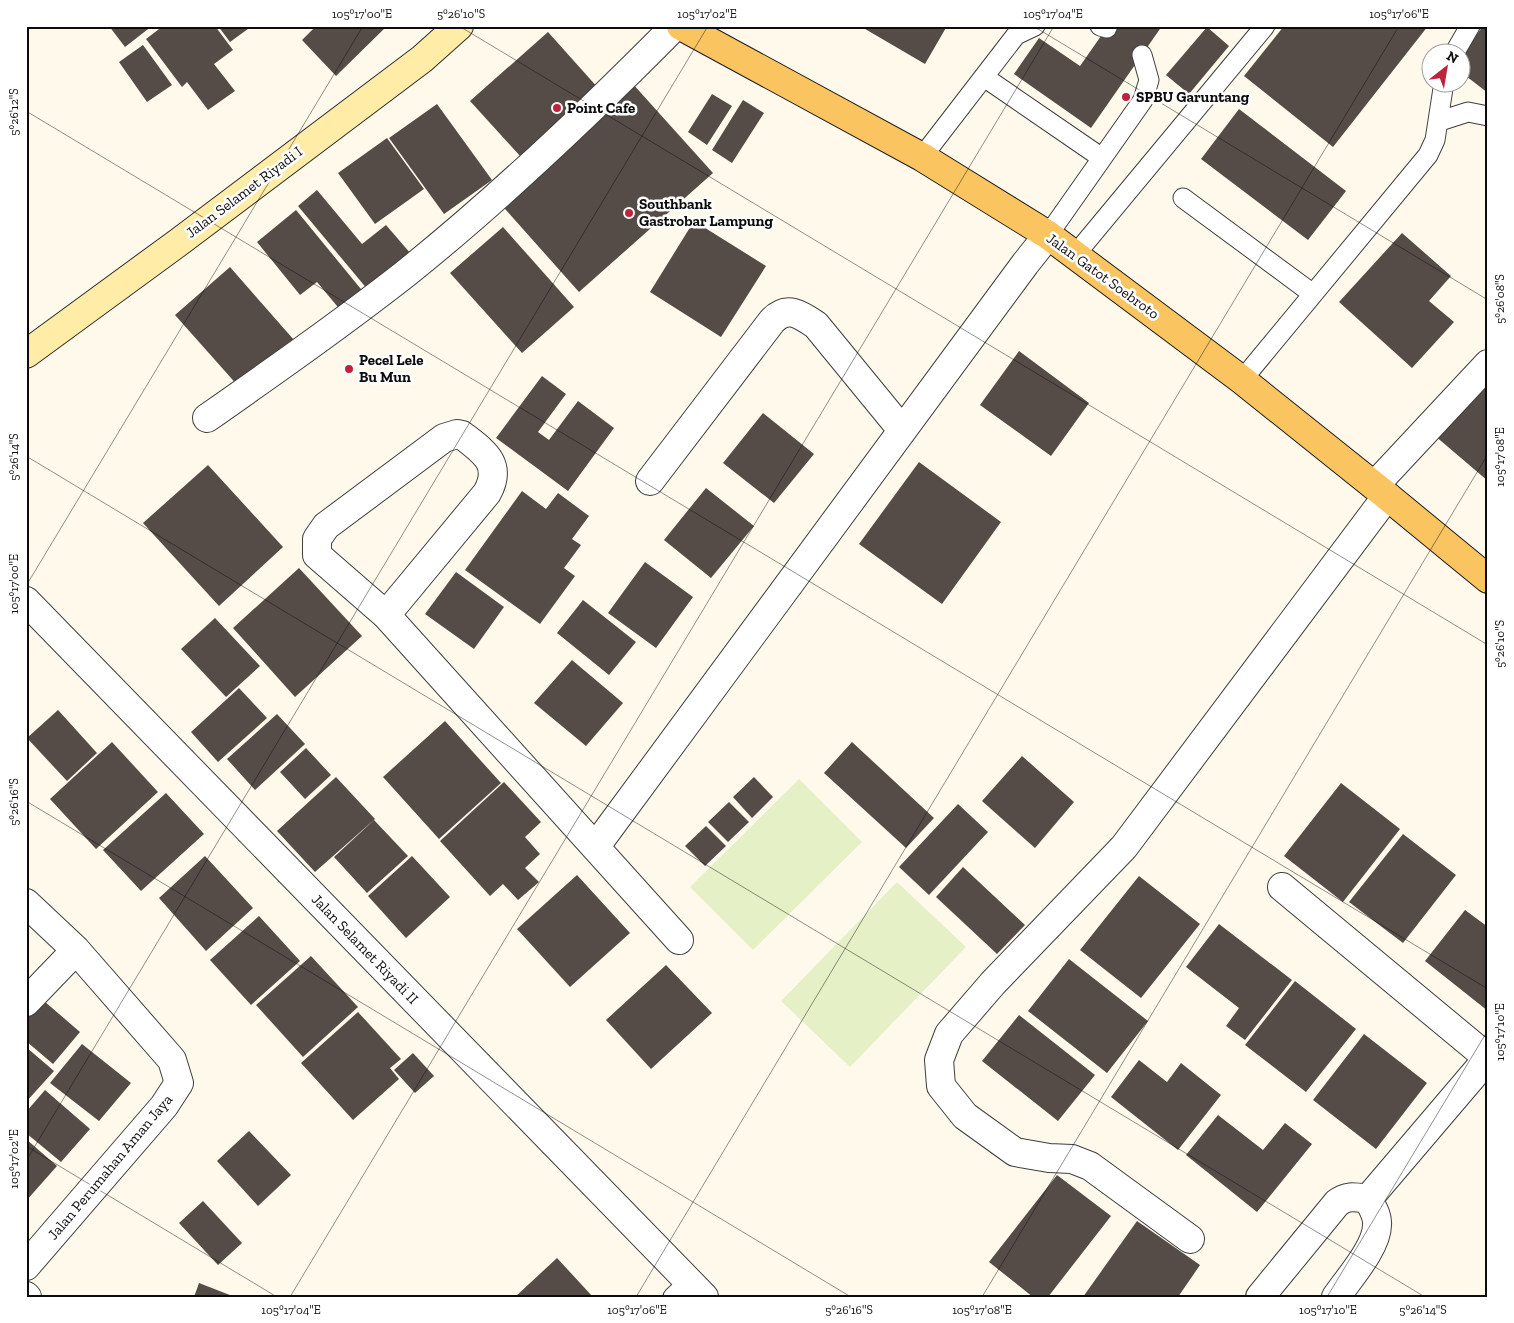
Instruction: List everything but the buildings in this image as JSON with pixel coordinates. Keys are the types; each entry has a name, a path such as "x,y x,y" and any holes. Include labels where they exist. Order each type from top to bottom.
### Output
{"main road":[{"name":"Jalan Selamet Riyadi I","path":"26,354 179,242 422,59 459,26"},
{"name":"Jalan Gatot Soebroto","path":"681,26 922,157 1048,235 1242,380 1381,490 1488,579"}],"street":[{"path":"207,418 308,348 435,249 500,194 591,111 675,26"},
{"path":"596,846 1048,235"},
{"path":"650,481 772,321 779,314 786,312 803,316 816,325 902,430"},
{"path":"1190,1239 1090,1166 1072,1160 1015,1152 966,1116 941,1086 939,1060 948,1034 993,983 1124,847 1381,490 1488,364"},
{"path":"386,615 487,493 492,483 494,472 488,458 462,435 457,434 444,438 326,526 317,539 317,555 386,615 679,940"},
{"name":"Jalan Selamet Riyadi II","path":"26,600 689,1292"},
{"path":"1282,886 1488,1058 1368,1199"},
{"name":"Jalan Perumahan Aman Jaya","path":"26,903 76,950 172,1060 179,1084 164,1106 26,1266"},
{"path":"26,1002 76,950"},
{"path":"1260,1297 1337,1203 1343,1198 1352,1196 1368,1199"},
{"path":"1336,1297 1366,1254 1375,1236 1376,1216 1368,1199"}],"lane":[{"path":"922,157 1016,35 1035,26"},
{"path":"1075,255 1265,26"},
{"path":"1461,42 1470,26"},
{"path":"1048,235 1143,100 1149,80 1142,55"},
{"path":"984,76 1102,158"},
{"path":"1242,380 1428,155 1436,140 1443,92"},
{"path":"1440,121 1468,112 1488,116"},
{"path":"1183,198 1312,294"}],"green space":[{"path":"799,779 862,842 753,950 690,887"},
{"path":"897,882 966,947 850,1067 781,1001"}],"place":[{"name":"SPBU Garuntang","path":"1126,97"},
{"name":"Point Cafe","path":"557,108"},
{"name":"Southbank Gastrobar Lampung","path":"629,213"},
{"name":"Pecel Lele Bu Mun","path":"349,369"}]}
